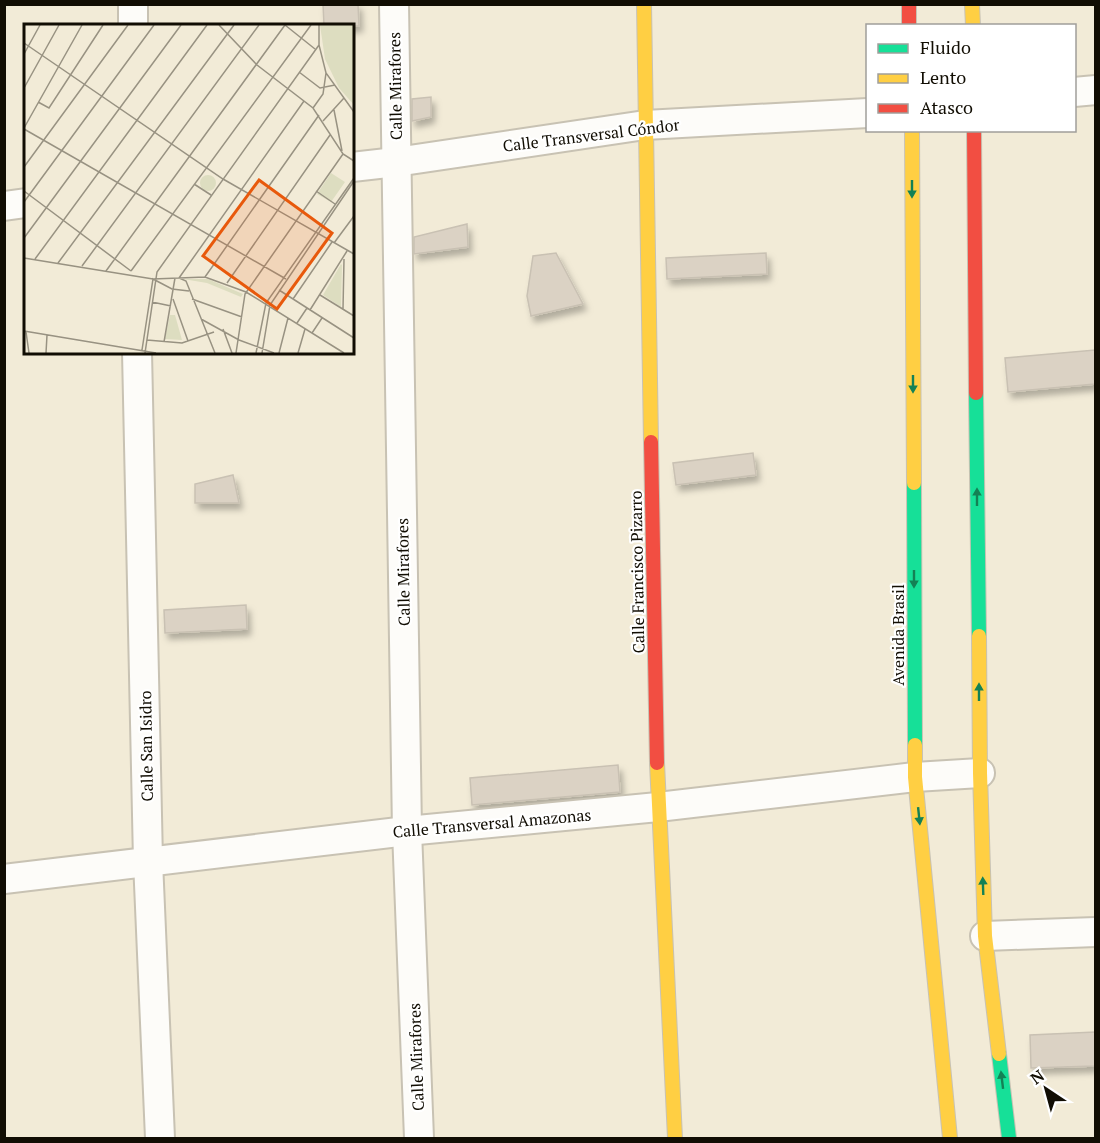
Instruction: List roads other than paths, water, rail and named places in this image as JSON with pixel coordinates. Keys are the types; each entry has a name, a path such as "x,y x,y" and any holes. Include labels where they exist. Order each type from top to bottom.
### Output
{"street":[{"path":"133,4 133,24"},
{"name":"Calle Mirafores","path":"394,4 407,831 419,1138"},
{"name":"Calle Francisco Pizarro","path":"644,4 658,807 675,1138"},
{"path":"909,4 909,24"},
{"path":"972,4 973,24"},
{"path":"1076,92 1095,90"},
{"name":"Calle Transversal Cóndor","path":"354,166 396,162 645,125 866,113"},
{"name":"Avenida Brasil","path":"912,132 915,777 950,1138"},
{"path":"974,132 980,772 985,936 1009,1138"},
{"path":"4,206 24,203"},
{"name":"Calle San Isidro","path":"137,354 148,861 160,1138"},
{"name":"Calle Transversal Amazonas","path":"4,879 407,831 658,807 915,777 980,772"},
{"path":"985,936 1095,932"}]}
